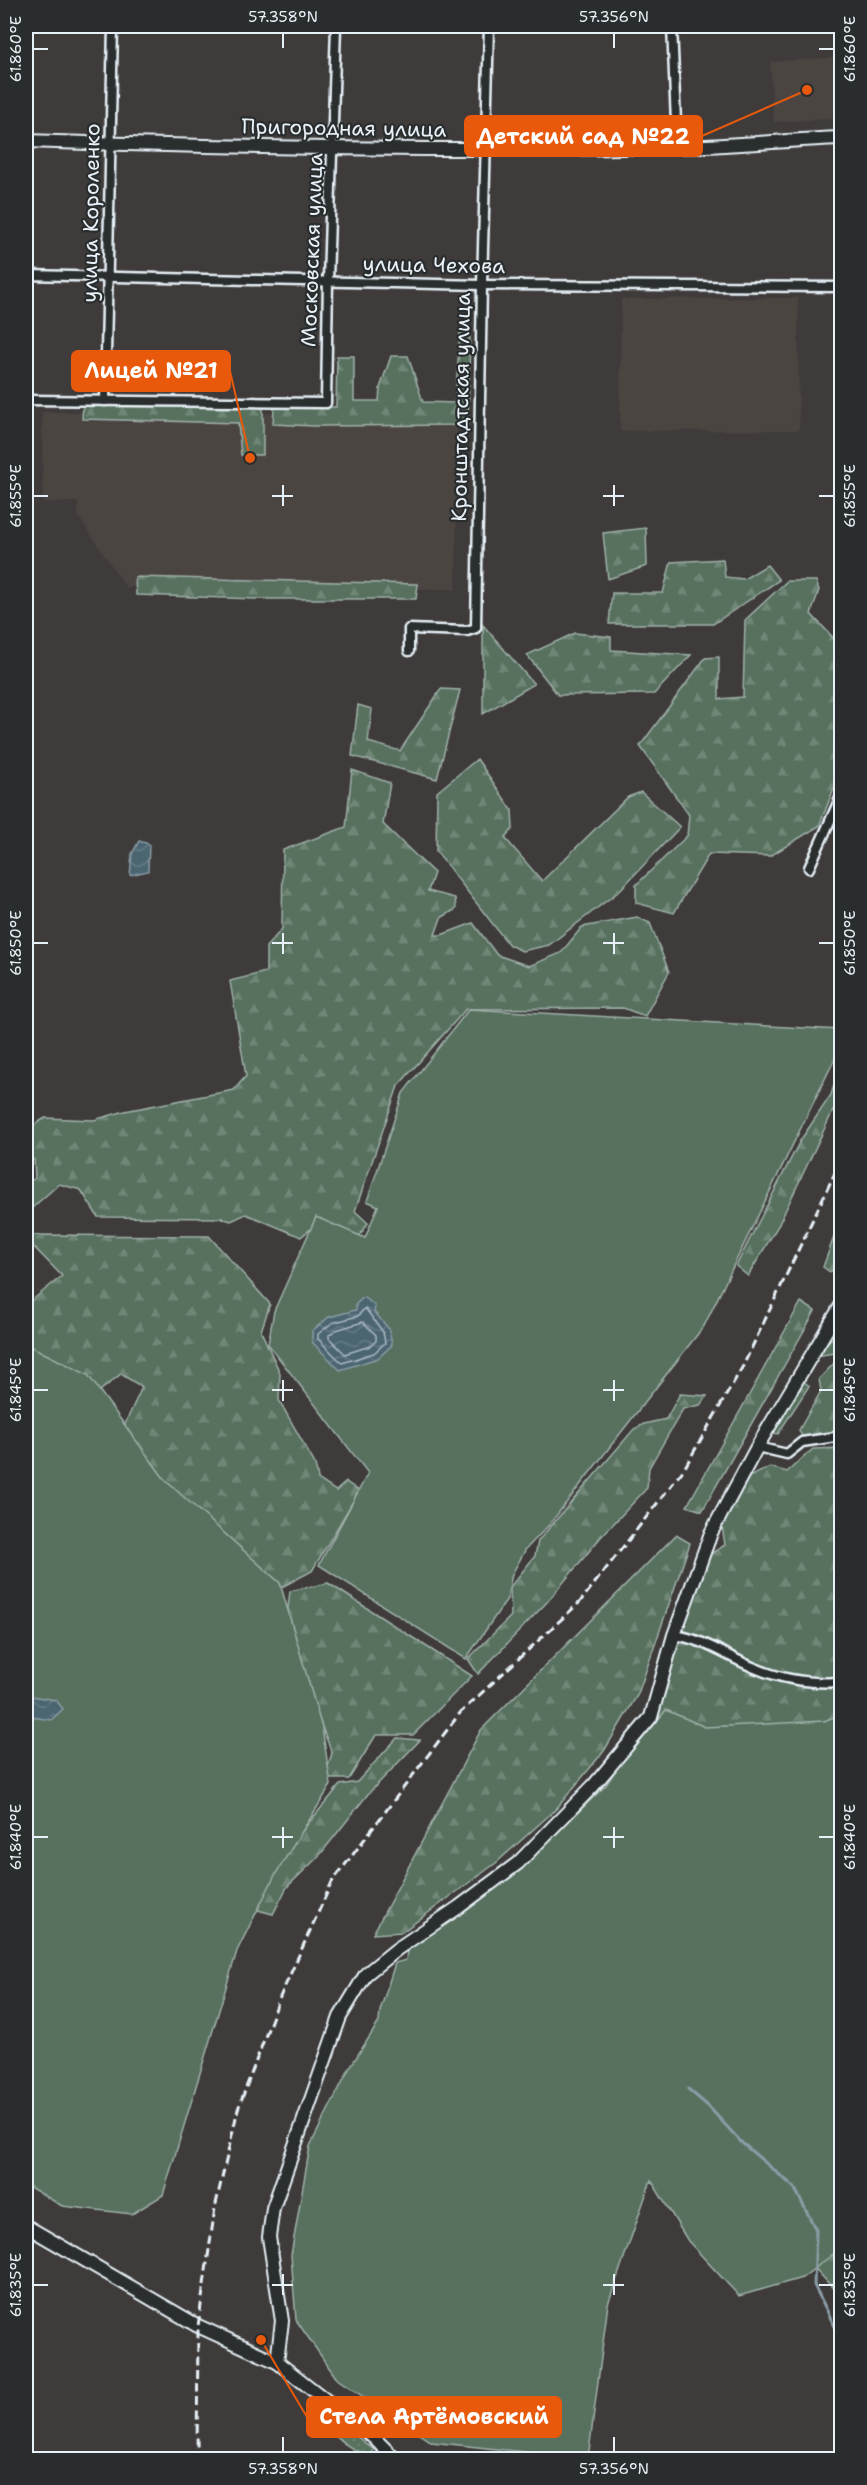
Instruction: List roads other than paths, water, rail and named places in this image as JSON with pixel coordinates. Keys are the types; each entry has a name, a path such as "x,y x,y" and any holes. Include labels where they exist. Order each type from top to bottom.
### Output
{"main road":[{"name":"Пригородная улица","path":"26,141 333,149 485,150 677,147 842,138"},
{"path":"278,2362 282,2321 269,2237 273,2208 340,2017 366,1974 397,1949 518,1863 594,1785 651,1717 674,1635 711,1533 757,1447 842,1304"},
{"path":"26,2226 198,2326 278,2362 373,2437 396,2460"}],"street":[{"name":"улица Короленко","path":"105,401 112,26"},
{"name":"Московская улица","path":"105,401 326,403 336,26"},
{"name":"Кронштадтская улица","path":"409,651 409,629 467,631 476,628 489,26"},
{"path":"672,26 677,147"},
{"name":"улица Чехова","path":"26,275 482,285 842,287"},
{"path":"26,400 105,401"},
{"path":"809,868 842,794"},
{"path":"757,1447 786,1454 802,1442 842,1436"},
{"path":"674,1635 691,1637 755,1668 786,1679 842,1682"}],"water":[{"path":"139,841 149,844 148,871 130,875 132,854"},
{"path":"364,1297 375,1306 374,1312 389,1329 392,1345 378,1358 340,1370 312,1342 312,1331 329,1317 356,1310 356,1304"},
{"path":"31,1696 56,1700 63,1709 51,1720 33,1717 27,1709"}],"waterway":[{"path":"688,2089 708,2106 742,2143 794,2187 816,2230 814,2285 836,2329 842,2332"}],"railway":[{"path":"197,2460 198,2326 215,2208 238,2109 280,1997 332,1882 460,1713 580,1602 684,1469 743,1366 842,1158"}],"place":[{"name":"Детский сад №22","path":"807,90"},
{"name":"Лицей №21","path":"250,458"},
{"name":"Стела Артёмовский","path":"261,2340"}]}
